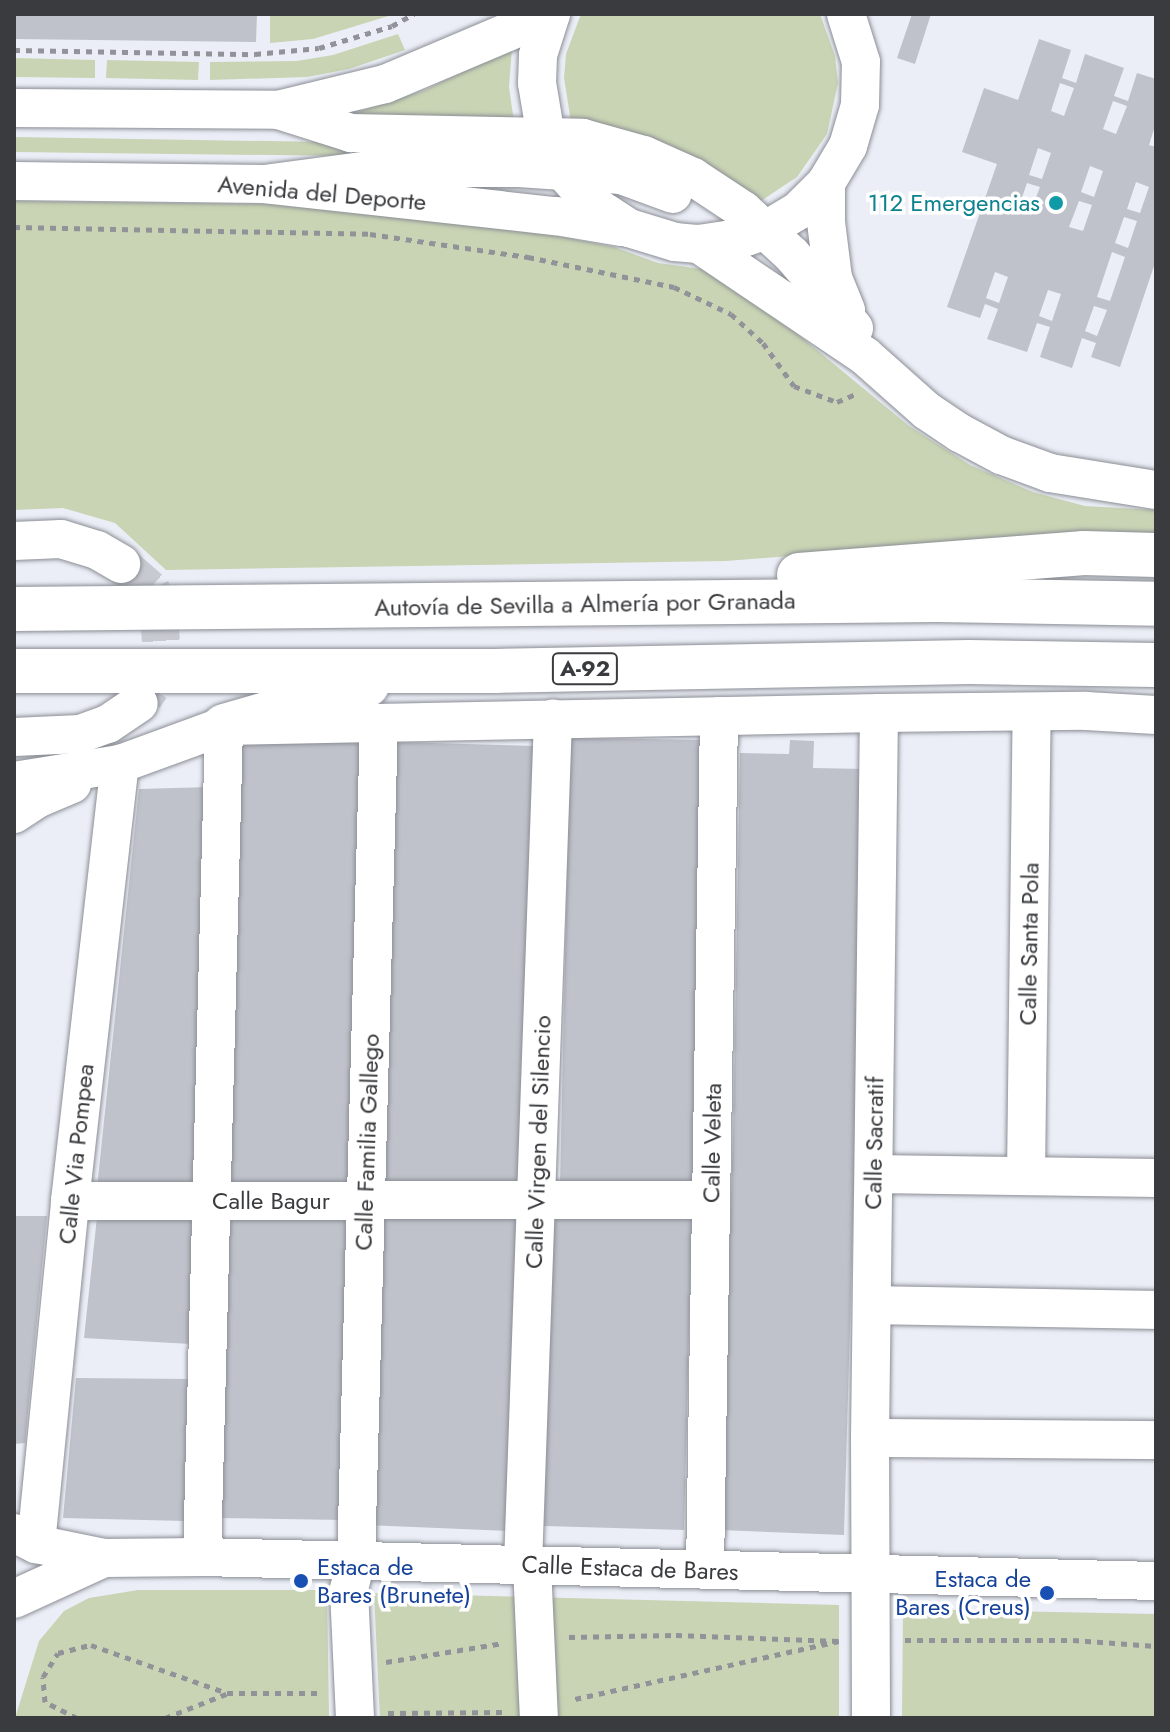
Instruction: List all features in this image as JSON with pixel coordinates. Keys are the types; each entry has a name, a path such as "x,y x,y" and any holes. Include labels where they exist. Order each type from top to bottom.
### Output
{"highway":[{"path":"490,605 942,562 1084,553 1156,555"},
{"name":"Autovía de Sevilla a Almería por Granada","path":"14,609 937,600 1156,604"},
{"name":"A-92","path":"14,671 416,670 969,662 1156,665"},
{"path":"224,726 416,670"}],"street":[{"name":"Avenida del Deporte","path":"14,108 278,110 385,84 551,14"},
{"name":"Avenida del Deporte","path":"551,14 538,55 537,83 546,137 563,171 592,204 629,228"},
{"name":"Avenida del Deporte","path":"846,14 861,62"},
{"name":"Avenida del Deporte","path":"14,181 264,184 556,216 629,228 675,242 699,244 756,233 799,210 826,183 848,146 860,105 861,62 876,14"},
{"path":"278,110 351,133 546,137 599,142 667,164 713,188 756,233 769,255 855,352"},
{"path":"264,184 386,168 563,171 637,180 756,233"},
{"path":"826,183 826,222 833,278 855,352"},
{"path":"699,244 855,352 927,411 1001,455 1083,481 1156,490"},
{"path":"14,541 61,539 97,550 121,564"},
{"path":"14,737 80,734 108,724 139,703"},
{"name":"Calle Santa Pola","path":"1026,1176 1032,712"},
{"path":"14,814 39,798 120,764 224,726 879,713 1156,715"},
{"name":"Calle Sacratif","path":"871,1718 870,1438 879,713"},
{"name":"Calle Veleta","path":"705,1570 719,716"},
{"name":"Calle Virgen del Silencio","path":"539,1712 528,1565 536,1200 553,719"},
{"name":"Calle Familia Gallego","path":"354,1698 349,1589 356,1561 379,723"},
{"path":"202,1557 224,726"},
{"path":"14,781 120,764"},
{"name":"Calle Via Pompea","path":"25,1538 70,1201 120,764"},
{"path":"874,1174 1156,1178"},
{"name":"Calle Bagur","path":"70,1201 711,1200"},
{"path":"872,1305 1156,1310"},
{"path":"870,1438 1156,1440"},
{"name":"Calle Estaca de Bares","path":"25,1538 104,1558 202,1557 1156,1581"},
{"name":"Calle Estaca de Bares","path":"14,1599 104,1558"}],"path":[{"path":"14,50 255,54 319,48 392,26 414,14"},
{"path":"14,227 370,234 528,257 674,287 731,314 763,343 794,386 837,402 855,352"},
{"path":"77,1718 45,1702 43,1677 58,1653 91,1645 227,1693 354,1698 507,1712 539,1712 839,1641 676,1635 535,1638 354,1698"},
{"path":"903,1640 1073,1640 1156,1646"},
{"path":"165,1718 227,1693"}],"green space":[{"path":"270,14 395,14 313,39 270,43"},
{"path":"581,14 820,14 835,56 838,83 827,134 797,177 755,205 572,128 564,78 566,54"},
{"path":"398,34 405,50 349,69 307,77 210,80 210,62 297,61 333,55"},
{"path":"512,48 509,87 514,122 346,116 425,90"},
{"path":"14,58 95,60 95,78 14,77"},
{"path":"107,60 199,62 198,80 106,78"},
{"path":"14,137 512,145 519,158 14,152"},
{"path":"14,201 285,204 502,225 614,247 658,263 702,269 743,289 909,426 970,465 1033,492 1085,506 1156,510 1156,538 1070,534 726,561 166,570 115,523 63,508 14,510"},
{"path":"138,1590 327,1590 329,1718 15,1718 39,1641 64,1611 89,1598"},
{"path":"374,1593 839,1605 839,1718 380,1718"},
{"path":"903,1609 1156,1614 1156,1718 902,1718"}],"building":[{"path":"14,14 257,14 256,42 14,39"},
{"path":"912,14 931,14 915,64 897,58"},
{"name":"112 Emergencias","path":"1039,39 1071,50 1062,78 1076,83 1085,54 1124,68 1114,96 1128,101 1137,73 1156,79 1156,123 1149,145 1156,147 1156,260 1120,367 1091,357 1096,343 1082,338 1072,368 1040,357 1050,327 1037,323 1027,352 987,339 998,309 985,304 980,318 947,307 997,164 962,152 984,88 1018,100","holes":["1060,83 1074,88 1064,116 1051,111","1113,101 1127,106 1116,134 1103,129","1038,148 1051,153 1042,179 1029,175","1090,166 1103,171 1094,197 1081,192","1136,182 1149,187 1140,213 1127,209","1027,183 1040,187 1030,213 1018,209","1079,201 1092,205 1083,231 1069,227","1124,217 1137,221 1128,248 1115,243","1112,252 1125,257 1110,301 1097,297","995,272 1008,277 999,303 986,298","1048,290 1061,294 1052,321 1039,316","1094,306 1107,310 1097,336 1085,331"]},
{"path":"239,735 366,740 352,1187 225,1183"},
{"path":"570,738 707,740 697,1187 560,1184"},
{"path":"790,740 814,741 813,768 866,769 844,1535 719,1530 733,1139 740,753 789,754"},
{"path":"395,742 536,746 521,1185 381,1186"},
{"path":"210,787 199,1191 97,1188 139,789"},
{"path":"552,1208 692,1212 684,1530 544,1526"},
{"path":"380,1209 522,1215 509,1531 366,1525"},
{"path":"223,1212 348,1215 342,1520 217,1518"},
{"path":"14,1216 47,1216 25,1443 14,1444"},
{"path":"192,1216 190,1344 84,1338 97,1217"},
{"path":"76,1378 190,1379 185,1521 63,1518"}],"tunnel":[{"path":"121,564 151,590 158,603 162,655 151,687 144,697"}],"place":[{"name":"112 Emergencias","path":"1056,203"},
{"name":"Estaca de Bares (Brunete)","path":"301,1581"},
{"name":"Estaca de Bares (Creus)","path":"1047,1593"}]}
